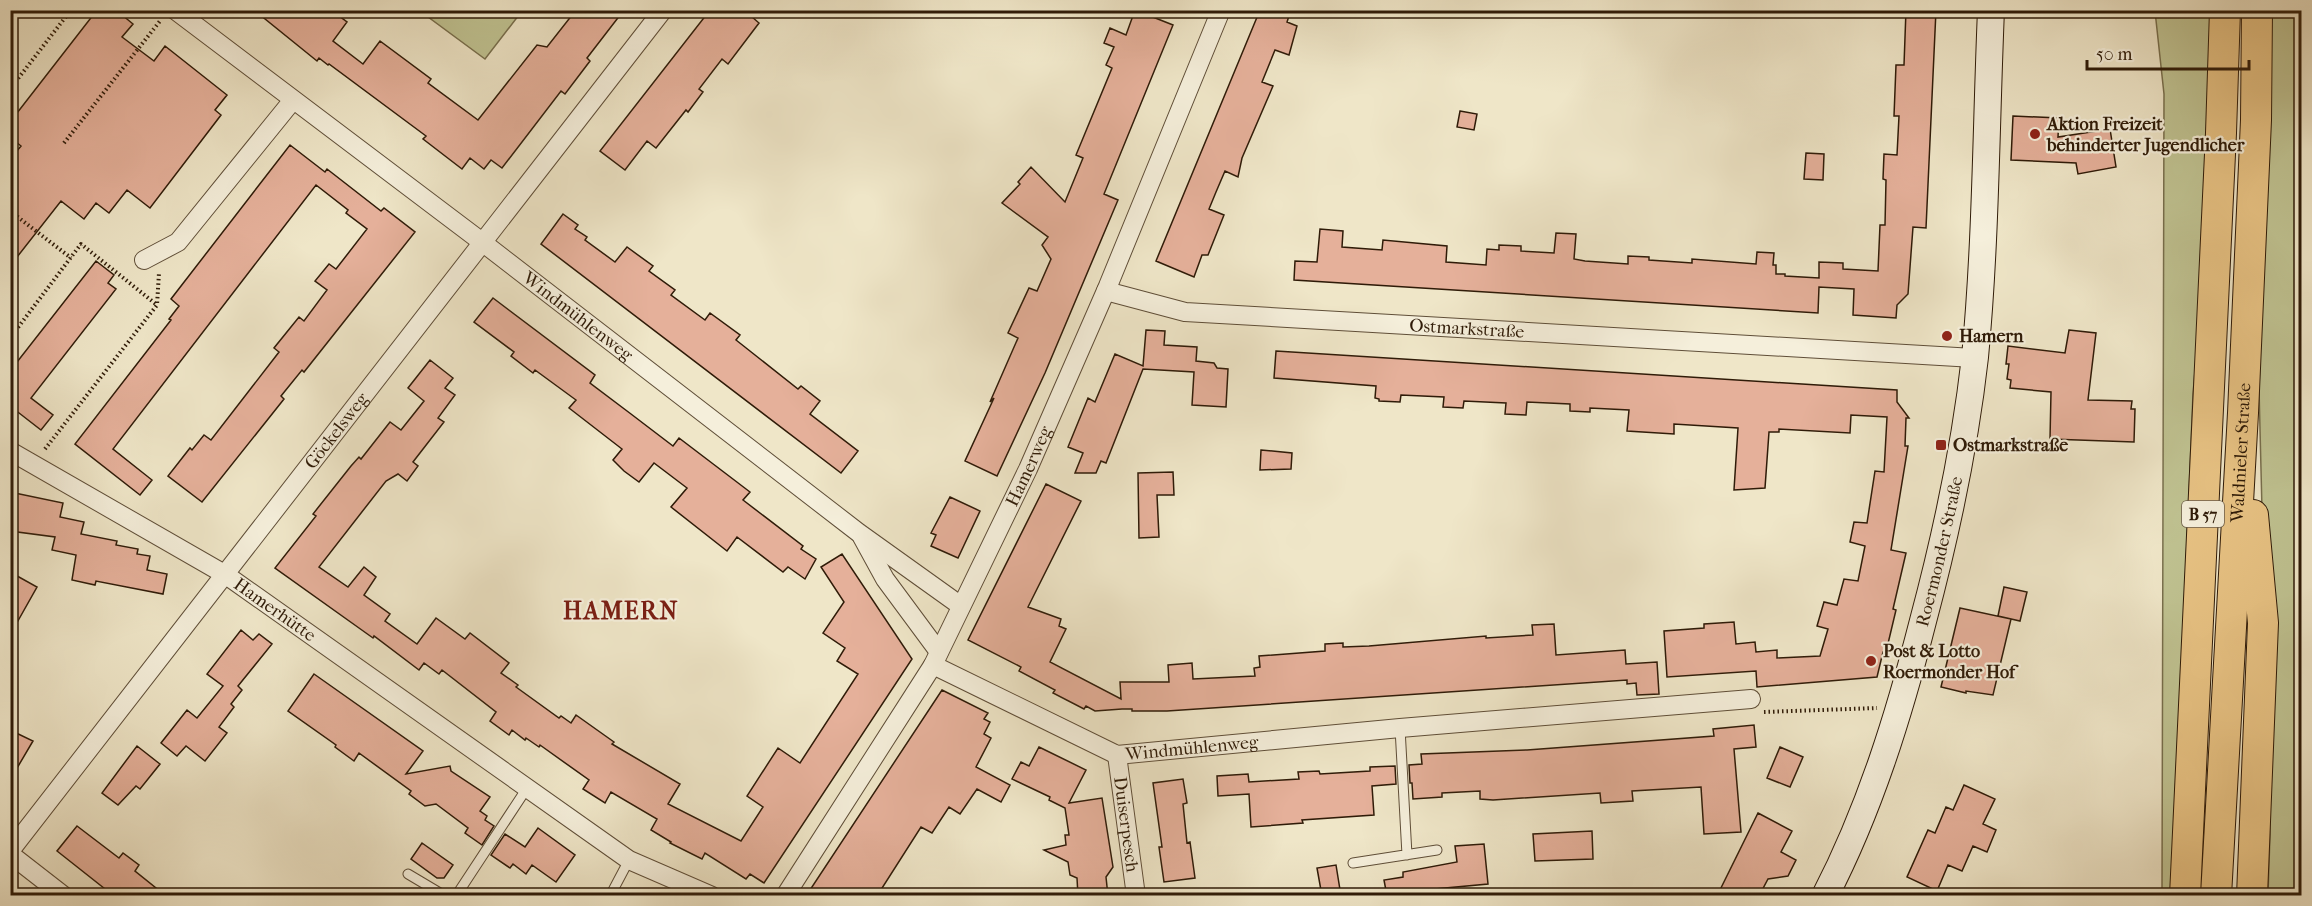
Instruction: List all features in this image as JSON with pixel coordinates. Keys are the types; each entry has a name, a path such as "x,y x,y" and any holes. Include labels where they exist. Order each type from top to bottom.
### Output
{"highway":[{"name":"Waldnieler Straße","path":"2185,896 2225,10"},
{"name":"Waldnieler Straße","path":"2216,896 2244,413 2256,120 2257,10"},
{"path":"2244,413 2263,623 2252,896"}],"main road":[{"name":"Roermonder Straße","path":"1825,896 1843,862 1901,707 1941,551 1960,453 1974,358 1983,236 1991,10"}],"street":[{"name":"Göckelsweg","path":"10,853 663,10"},
{"name":"Hamerweg","path":"785,896 936,658 1028,469 1106,291 1221,10"},
{"name":"Windmühlenweg","path":"168,15 293,100 482,242 859,533 961,606"},
{"path":"152,256 178,242 293,100"},
{"name":"Ostmarkstraße","path":"1106,291 1185,312 1974,358"},
{"name":"Hamerhütte","path":"10,451 226,575 628,860 712,896"},
{"name":"Windmühlenweg","path":"859,533 885,579 936,658 1117,755 1400,728 1751,699"},
{"name":"Duiserpesch","path":"1117,755 1136,896"},
{"path":"10,853 64,896"}],"lane":[{"path":"1400,728 1407,855"},
{"path":"456,896 527,788"},
{"path":"1353,862 1437,850"},
{"path":"610,896 628,860"},
{"path":"408,873 445,896"}],"path":[{"path":"10,89 71,10"},
{"path":"64,143 168,15"},
{"path":"10,211 71,258"},
{"path":"10,338 81,244 157,304"},
{"path":"34,464 157,304 152,256"},
{"path":"1751,699 1764,712 1901,707"}],"green space":[{"path":"2301,10 2301,895 2268,895 2270,835 2259,388 2267,145 2266,11"},
{"path":"420,11 522,11 485,59"},
{"path":"2155,11 2210,11 2215,144 2193,394 2180,712 2180,896 2162,895 2164,94"}],"building":[{"path":"97,10 116,10 133,24 122,37 154,61 165,46 227,95 215,110 221,115 150,208 127,190 109,213 96,203 84,219 61,201 10,266 10,159 21,146 10,137 10,122"},
{"path":"254,10 331,10 347,22 333,41 363,64 380,41 431,79 428,83 478,120 537,45 547,47 576,10 624,10 587,58 590,61 565,94 561,91 502,168 491,160 484,169 470,158 462,169 423,139 426,136 329,64 319,58 317,61"},
{"path":"710,10 744,10 759,23 728,64 722,59 699,89 703,92 656,148 647,141 625,170 600,151"},
{"path":"1135,10 1173,25 1104,194 1118,200 1045,373 997,476 965,461 1018,338 1008,333 1029,288 1037,291 1051,259 1042,245 1048,237 1002,203 1020,184 1018,182 1031,167 1065,202 1083,158 1076,155 1112,68 1106,65 1114,47 1104,43 1110,28 1126,35"},
{"path":"1260,10 1291,10 1287,22 1297,26 1289,55 1275,50 1262,82 1273,86 1242,158 1238,177 1225,171 1209,209 1224,215 1208,255 1202,255 1194,277 1156,261"},
{"path":"1906,10 1936,10 1926,228 1913,227 1908,294 1897,305 1896,318 1853,315 1854,289 1819,287 1818,313 1294,280 1295,261 1317,262 1320,229 1343,231 1342,247 1382,250 1383,240 1447,246 1446,262 1486,265 1487,249 1499,250 1499,245 1521,246 1521,251 1554,253 1556,233 1576,234 1574,259 1585,261 1628,264 1628,256 1692,263 1692,259 1756,264 1757,252 1774,253 1773,265 1776,265 1776,274 1785,274 1785,276 1819,278 1819,262 1843,263 1843,269 1878,271 1880,225 1885,225 1884,154 1897,155 1899,116 1894,116 1896,65 1904,65"},
{"path":"1460,111 1477,114 1474,130 1457,127"},
{"path":"2013,116 2059,118 2058,137 2110,129 2116,167 2078,174 2076,163 2011,160"},
{"path":"290,145 325,172 327,169 381,211 384,208 415,232 304,372 302,370 281,396 284,399 202,502 168,476 190,448 192,450 204,435 211,440 279,352 274,348 299,317 304,321 327,290 315,281 329,264 336,269 367,229 346,213 348,210 316,185 113,449 152,480 140,495 75,444 171,320 169,319 179,306 171,299"},
{"path":"1806,153 1824,154 1823,180 1804,179"},
{"path":"563,214 578,225 575,229 587,237 585,240 615,262 627,247 653,266 649,271 675,290 671,295 705,320 710,313 740,335 736,340 798,389 801,386 820,401 810,414 858,451 841,473 541,244"},
{"path":"96,261 114,275 108,283 116,289 31,398 53,415 41,430 10,406 10,371"},
{"path":"493,298 595,375 590,383 673,446 679,438 750,492 743,500 803,546 801,549 816,559 805,579 788,567 783,572 737,537 727,551 671,507 687,488 654,463 639,482 624,471 613,460 622,449 569,408 576,400 535,370 533,373 511,356 514,352 474,322"},
{"path":"1146,330 1165,331 1164,345 1197,347 1196,361 1214,363 1217,368 1228,369 1226,407 1192,405 1194,372 1143,369 1106,463 1101,461 1096,473 1075,473 1083,453 1068,447 1088,398 1095,402 1115,354 1143,366"},
{"path":"2069,330 2096,333 2088,400 2132,401 2131,409 2135,409 2134,442 2050,439 2051,392 2010,388 2011,380 2007,379 2009,364 2006,364 2008,346 2065,353"},
{"path":"1276,351 1897,390 1897,402 1909,418 1906,418 1905,446 1908,446 1891,550 1906,553 1893,609 1896,610 1886,652 1883,652 1877,677 1757,687 1756,671 1667,677 1664,631 1704,628 1704,624 1734,622 1736,644 1755,642 1756,652 1777,650 1777,658 1820,656 1828,629 1817,626 1824,602 1837,605 1844,579 1858,581 1865,546 1850,542 1854,522 1867,523 1875,471 1884,472 1887,417 1851,415 1850,433 1779,429 1779,432 1769,432 1765,488 1734,490 1738,428 1674,424 1674,434 1627,431 1629,410 1590,408 1590,412 1570,411 1570,404 1527,402 1526,415 1505,414 1506,403 1464,401 1463,408 1443,407 1444,397 1401,395 1400,402 1379,401 1375,398 1376,386 1274,378"},
{"path":"430,360 453,378 445,388 455,395 438,418 444,422 413,462 418,466 407,481 398,474 386,481 319,567 348,587 364,567 376,577 364,595 390,614 385,621 417,644 436,618 465,639 470,633 509,663 501,673 518,685 516,687 559,718 561,716 571,723 576,715 614,742 612,744 680,784 668,804 741,841 763,807 747,796 778,748 800,763 858,674 837,661 845,648 823,633 844,602 821,567 842,554 912,659 764,883 750,874 746,879 705,853 702,859 670,843 651,830 657,819 611,792 605,803 583,789 589,780 540,745 539,747 526,738 525,740 512,730 509,735 490,721 496,712 442,670 439,674 424,663 419,670 275,568 316,516 313,514 390,422 401,430 424,401 408,388"},
{"path":"1261,450 1292,453 1291,469 1260,470"},
{"path":"1173,472 1174,495 1157,495 1159,537 1139,538 1138,473"},
{"path":"1046,484 1081,501 1028,607 1061,619 1059,626 1066,629 1050,662 1121,699 1120,682 1169,682 1168,665 1192,663 1193,679 1255,676 1254,668 1260,667 1259,656 1325,651 1325,644 1343,643 1343,647 1369,646 1486,636 1486,638 1533,635 1532,625 1554,624 1556,655 1625,650 1626,664 1657,662 1659,694 1637,695 1636,683 1627,684 1627,680 1167,711 1122,709 1095,711 1086,706 1084,709 1053,693 1055,690 1019,671 1021,667 968,640"},
{"path":"10,492 63,503 60,517 84,522 81,534 117,541 116,545 138,549 137,554 150,556 147,570 167,574 163,594 96,581 95,585 72,580 76,555 52,550 55,537 10,531"},
{"path":"950,497 980,511 958,558 931,546 936,535 931,533"},
{"path":"10,572 37,587 10,635"},
{"path":"2004,587 2027,592 2020,621 1998,616"},
{"path":"1960,608 2011,619 1993,695 1966,691 1966,693 1941,687"},
{"path":"241,630 253,640 259,634 272,644 238,686 242,690 231,704 234,707 219,727 227,733 205,761 186,746 177,756 161,743 187,710 197,718 223,686 207,674"},
{"path":"314,674 423,751 406,774 450,766 451,771 490,797 480,811 487,816 485,820 494,826 482,845 465,833 468,828 436,804 425,806 409,794 411,791 359,753 354,761 335,747 336,745 288,711"},
{"path":"942,690 988,713 984,719 990,722 984,734 991,738 976,767 1010,785 1001,802 977,789 960,814 949,807 932,833 921,827 877,896 806,896"},
{"path":"1754,725 1756,747 1734,749 1741,832 1704,834 1701,787 1632,791 1633,801 1601,803 1600,793 1493,800 1480,799 1480,791 1442,793 1442,797 1413,799 1409,765 1422,764 1421,754 1527,750 1714,736 1713,729"},
{"path":"10,730 33,741 10,780"},
{"path":"137,746 160,764 140,789 136,786 118,805 102,793"},
{"path":"1039,747 1086,770 1069,803 1102,798 1113,867 1106,877 1108,896 1078,896 1077,878 1070,875 1068,862 1044,850 1066,845 1065,835 1069,835 1065,808 1049,800 1050,797 1012,779 1021,762 1029,766"},
{"path":"1780,747 1803,757 1790,787 1767,778"},
{"path":"1395,766 1396,784 1372,786 1374,815 1302,820 1303,823 1251,827 1249,794 1218,796 1217,776 1248,774 1249,782 1299,779 1298,772 1319,771 1320,774 1370,771 1370,767"},
{"path":"1183,779 1187,803 1183,804 1187,843 1190,842 1195,878 1164,882 1159,847 1162,847 1153,783"},
{"path":"1964,785 1995,799 1983,824 1996,830 1987,852 1973,846 1962,871 1948,865 1937,891 1907,877 1928,830 1935,833 1946,807 1953,810"},
{"path":"1758,813 1792,831 1781,852 1796,860 1788,876 1768,879 1759,896 1717,896"},
{"path":"77,826 119,858 123,853 139,865 135,871 166,896 114,896 57,851"},
{"path":"538,828 575,855 556,882 532,865 526,874 513,864 510,868 491,855 505,834 525,847"},
{"path":"1592,831 1593,859 1535,861 1533,834"},
{"path":"422,843 453,865 444,878 437,878 411,859"},
{"path":"1484,844 1488,884 1435,889 1436,896 1387,896 1384,880 1403,877 1403,872 1457,862 1455,846"},
{"path":"1336,865 1341,896 1322,896 1317,868"}],"place":[{"name":"Aktion Freizeit behinderter Jugendlicher","path":"2035,134"},
{"name":"Hamern","path":"1947,336"},
{"name":"Ostmarkstraße","path":"1941,445"},
{"name":"Post & Lotto Roermonder Hof","path":"1871,661"}],"district":[{"name":"HAMERN","path":"621,611"}]}
